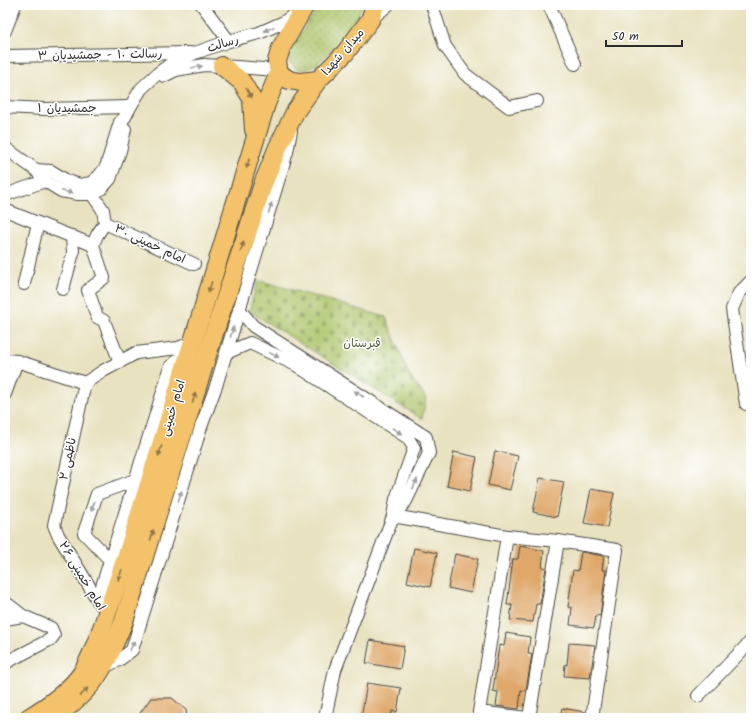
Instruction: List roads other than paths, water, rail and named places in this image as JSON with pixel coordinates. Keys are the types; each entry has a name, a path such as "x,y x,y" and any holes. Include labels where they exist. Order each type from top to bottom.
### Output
{"highway":[{"path":"278,71 277,61 281,48 304,7"},
{"name":"میدان شهدا","path":"278,71 289,80 300,82 318,80 345,53 372,12"},
{"path":"222,66 242,82 252,99 255,142"},
{"name":"امام خمینی","path":"28,718 46,707 68,690 81,673 91,656 130,546 266,104 278,71"},
{"name":"امام خمینی","path":"55,718 74,702 93,682 106,662 124,621 194,424 208,352 263,184 278,147 295,112 318,80"}],"street":[{"path":"5,31 15,5"},
{"path":"202,5 229,41"},
{"path":"372,12 388,5"},
{"path":"432,5 445,46 465,74 509,107 537,101"},
{"path":"549,5 575,64"},
{"name":"رسالت","path":"36,170 51,171 67,181 80,185 91,183 106,167 120,122 141,89 157,74 170,65 195,53 229,41 259,33 284,22 304,7"},
{"name":"رسالت ۱۰ - جمشیدیان ۳","path":"5,56 89,56 195,53"},
{"name":"رسالت","path":"147,84 176,70 204,66 222,66 278,71"},
{"name":"جمشیدیان ۱","path":"5,107 127,112"},
{"name":"رسالت","path":"5,148 36,170 45,181 60,191 78,194 92,194 101,189 110,179 120,151 126,125 127,112"},
{"path":"194,424 216,386 287,152 295,112"},
{"path":"5,195 45,181"},
{"path":"92,194 103,210 105,223 96,235 93,245 104,278 88,290 97,317 104,322 120,362"},
{"path":"6,215 38,223 93,245"},
{"path":"24,284 38,223"},
{"name":"امام خمینی ۳۰","path":"105,223 194,264"},
{"path":"62,289 73,253 72,236"},
{"path":"746,404 732,309 739,293 751,280"},
{"path":"239,309 253,326 426,437 430,453 406,501 393,516"},
{"path":"253,326 248,332 247,338 250,343 296,365 408,438 414,448"},
{"path":"226,353 250,343"},
{"path":"5,394 11,360 85,383 103,371 136,353 193,345"},
{"path":"98,599 171,366 193,345"},
{"name":"ناظمی ۲","path":"58,535 54,526 85,383"},
{"path":"414,448 427,444"},
{"path":"325,718 335,670 393,516 396,499 414,448"},
{"path":"110,560 84,533 97,494 136,480"},
{"path":"393,516 508,536 558,541 617,550 592,718"},
{"name":"امام خمینی ۲۶","path":"58,535 98,599 106,616"},
{"path":"508,536 479,712 528,718 558,541"},
{"path":"5,602 23,616 51,628 54,635 51,639 5,663"},
{"path":"5,620 23,616"},
{"path":"698,696 751,641"}],"park label":[{"name":"قبرستان","path":"362,343"}]}
